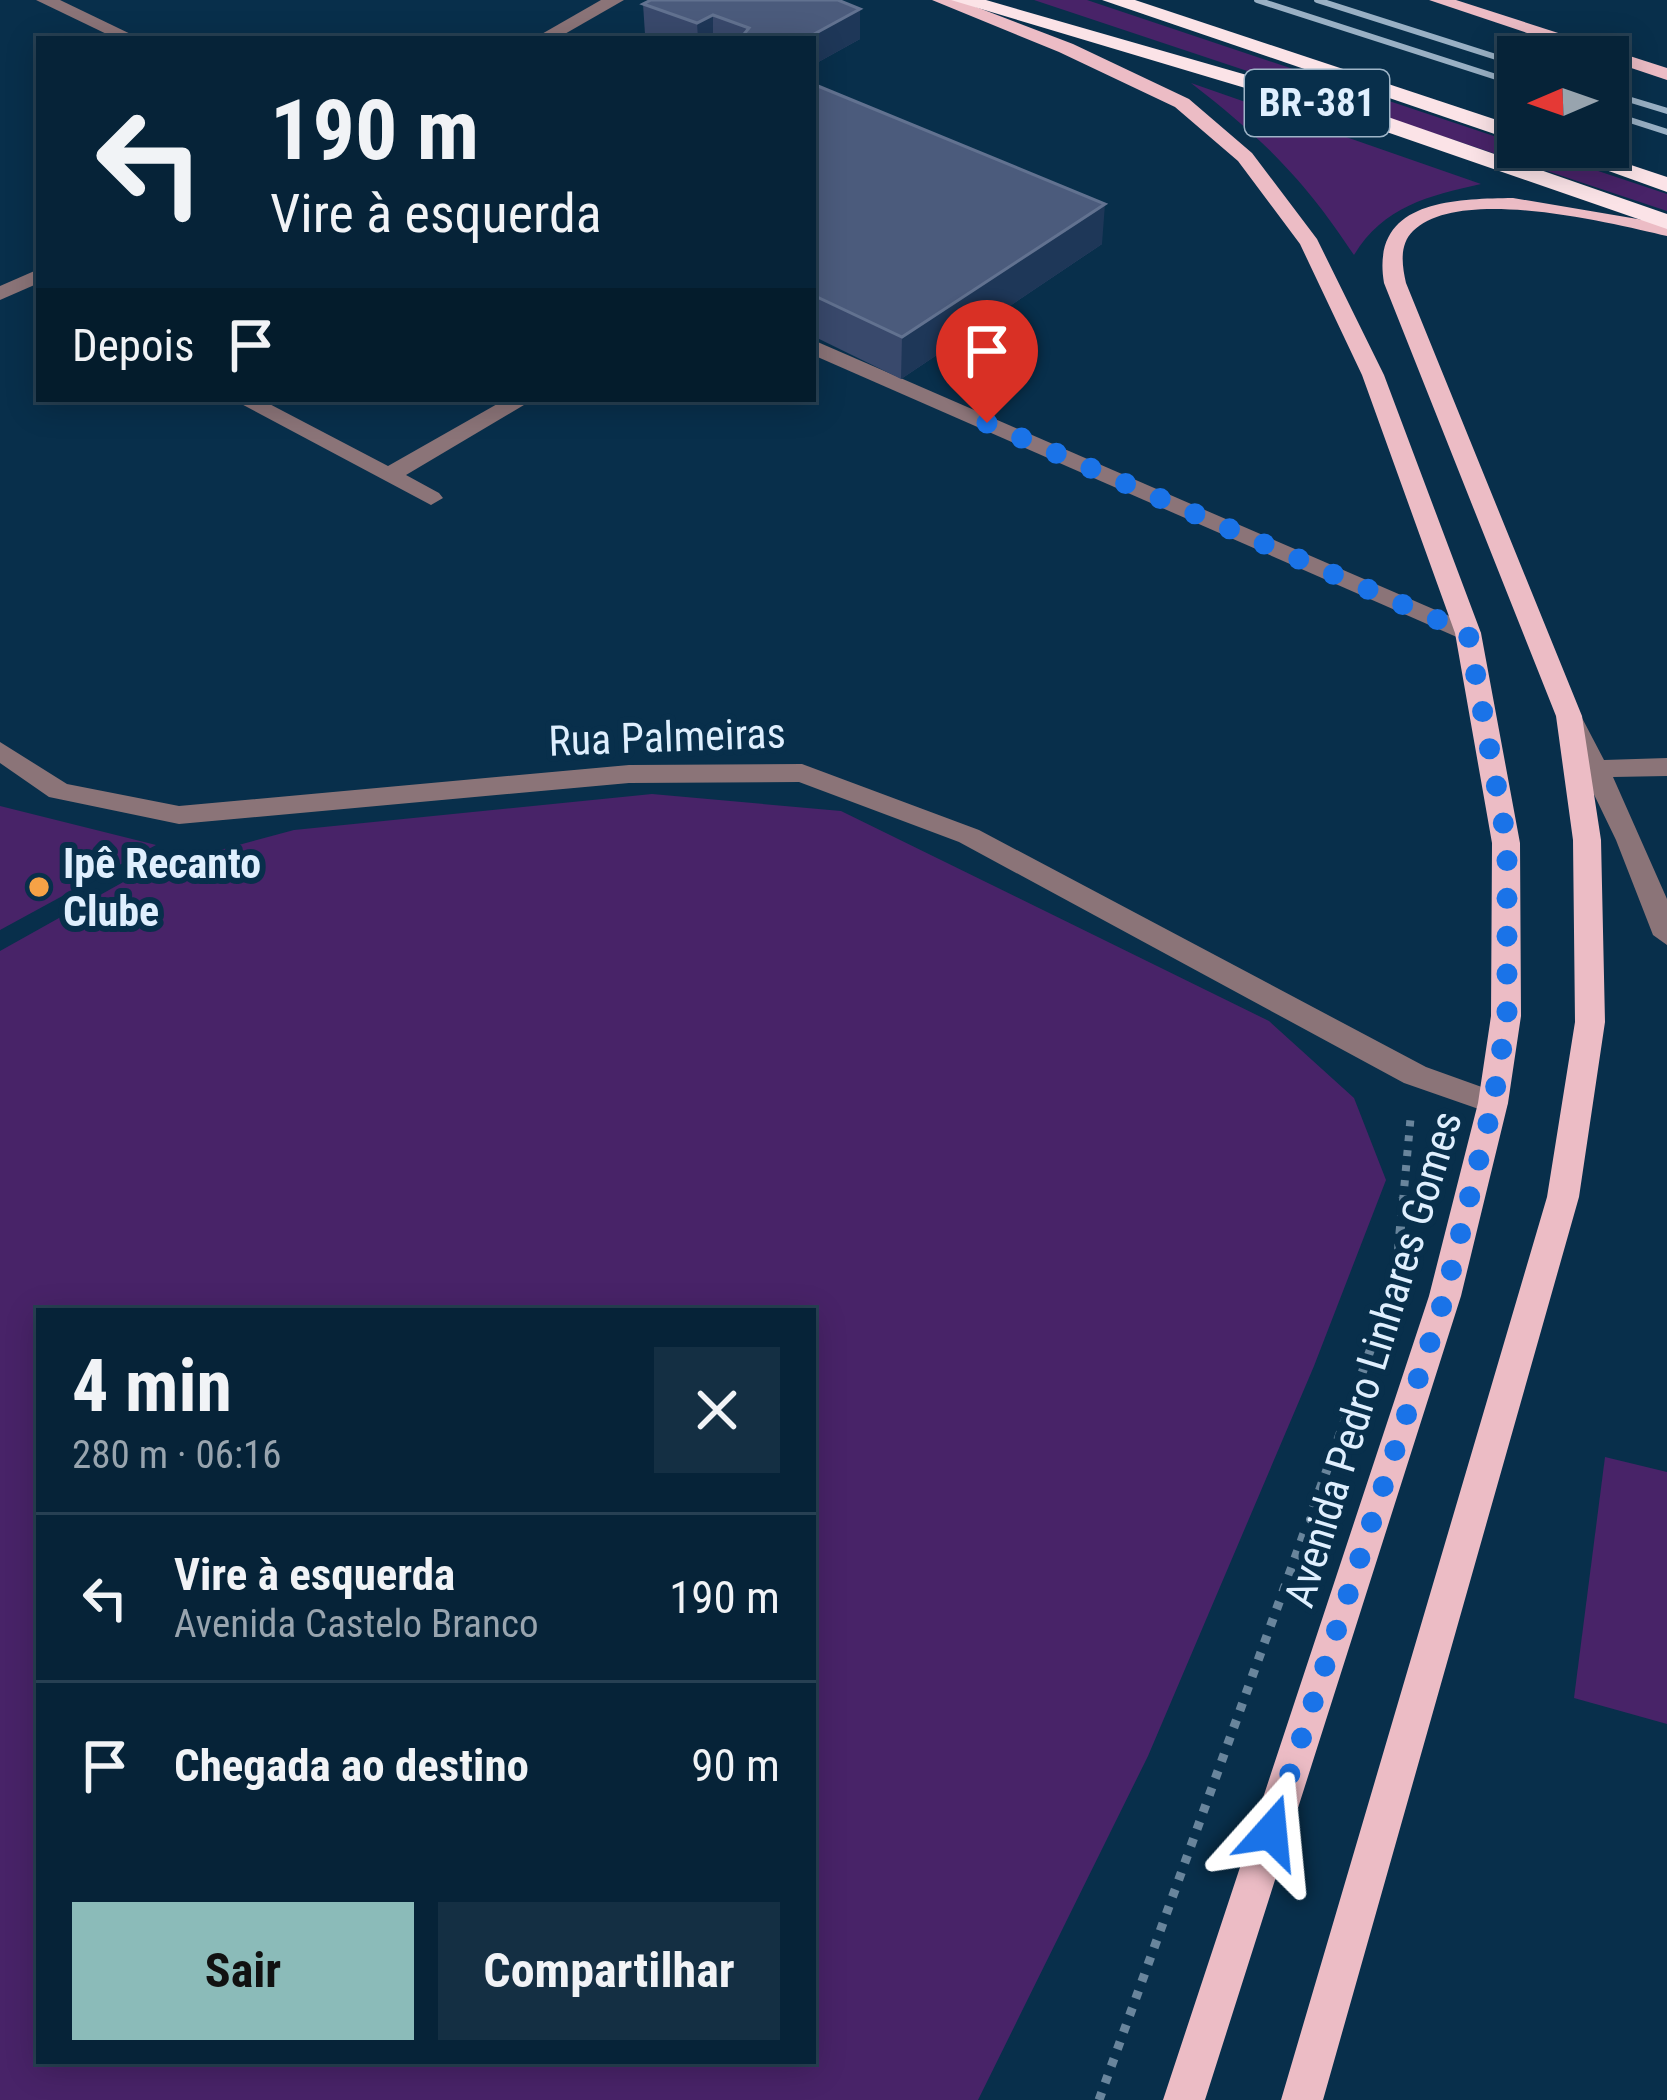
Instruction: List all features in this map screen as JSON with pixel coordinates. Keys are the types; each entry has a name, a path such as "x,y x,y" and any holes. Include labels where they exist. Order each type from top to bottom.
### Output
{"highway":[{"name":"BR-381","path":"962,0 1360,116 1667,226"},
{"name":"BR-381","path":"1113,0 1497,128"},
{"path":"1616,168 1667,185"}],"main road":[{"name":"Avenida Pedro Linhares Gomes","path":"940,0 1066,49 1182,103 1245,158 1310,243 1373,375 1468,633 1507,843 1507,1016 1493,1103 1445,1296 1184,2100"},
{"path":"1438,0 1667,74"},
{"path":"1302,2100 1563,1198 1590,1022 1587,840 1569,716 1395,283 1390,256 1396,237 1415,221 1472,204 1557,207 1667,226"}],"street":[{"path":"44,0 125,36"},
{"path":"549,35 608,1"},
{"path":"0,294 25,281"},
{"path":"816,348 1468,633"},
{"path":"249,402 431,498"},
{"path":"388,475 518,402"},
{"path":"1569,716 1630,840 1667,935"},
{"name":"Rua Palmeiras","path":"0,750 59,791 179,814 629,774 802,773 969,836 1415,1075 1493,1103"},
{"path":"1594,769 1667,767"}],"path":[{"path":"1099,2100 1396,1279 1415,1075"}],"shaded area":[{"path":"1034,0 1087,0 1497,137 1497,154"},
{"path":"1191,83 1481,184 1425,199 1393,214 1354,255 1281,162"},
{"path":"1538,168 1589,168 1667,194 1667,211"},
{"path":"652,794 841,811 1269,1021 1354,1098 1386,1180 1314,1366 1148,1756 978,2100 0,2100 0,951 143,871 294,830"},
{"name":"Ipê Recanto Clube","path":"0,806 156,845 0,930"},
{"path":"1605,1457 1667,1472 1667,1724 1574,1698"}],"building":[{"path":"651,0 838,0 860,9 810,36 742,36 749,28 713,15 697,23 643,4"},
{"path":"816,85 1105,204 902,337 816,296"}],"railway":[{"path":"1257,0 1497,77"},
{"path":"1317,0 1497,57"},
{"path":"1629,99 1667,111"},
{"path":"1629,120 1667,132"}],"place":[{"name":"Ipê Recanto Clube","path":"39,887"}],"route":[{"path":"987,423 1468,633 1507,843 1507,1016 1493,1103 1445,1296 1271,1832"}]}
